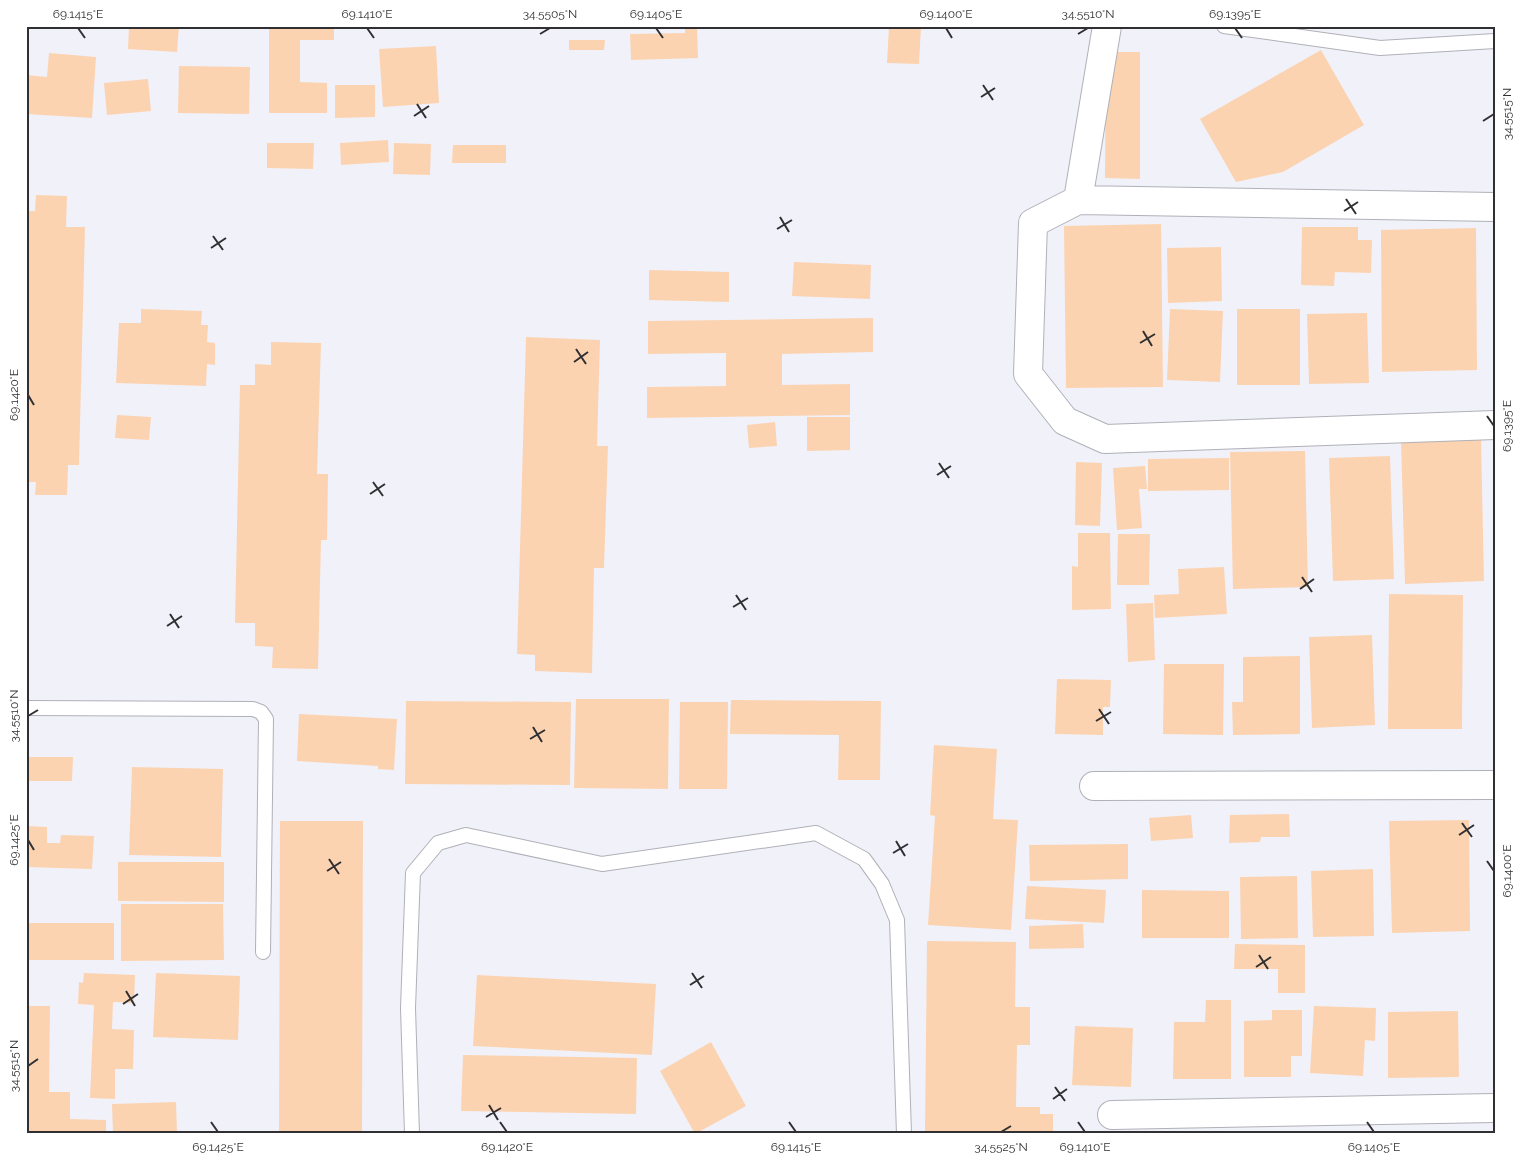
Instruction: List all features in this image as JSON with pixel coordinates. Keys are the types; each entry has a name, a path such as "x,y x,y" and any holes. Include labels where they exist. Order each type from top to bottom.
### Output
{"street":[{"path":"1078,200 1107,26"},
{"path":"1495,207 1078,200 1033,223 1028,374 1065,421 1105,439 1495,425"},
{"path":"1094,786 1495,785"},
{"path":"1112,1115 1495,1108"}],"lane":[{"path":"1224,26 1380,48 1495,41"},
{"path":"26,708 253,710 261,712 266,719 263,952"},
{"path":"412,1134 408,1008 413,873 438,843 466,835 602,864 816,833 864,858 882,884 897,920 904,1134"}],"building":[{"path":"129,26 179,26 177,52 128,49"},
{"path":"269,26 334,26 334,40 300,40 300,82 327,83 327,113 269,113"},
{"path":"685,26 697,26 698,58 631,60 630,34 685,33"},
{"path":"889,26 921,26 919,64 887,63"},
{"path":"1402,26 1495,26 1495,29 1402,29"},
{"path":"569,40 605,40 604,50 569,50"},
{"path":"436,46 439,103 383,107 379,49"},
{"path":"1321,50 1364,125 1283,172 1236,182 1200,119"},
{"path":"1106,52 1140,52 1140,179 1105,178"},
{"path":"49,53 96,57 92,118 26,114 26,75 47,77"},
{"path":"179,66 250,67 249,114 178,113"},
{"path":"148,79 151,111 107,115 104,83"},
{"path":"335,85 375,85 375,117 335,118"},
{"path":"388,140 389,162 341,165 340,143"},
{"path":"267,143 314,143 313,169 267,168"},
{"path":"394,143 431,144 430,175 393,174"},
{"path":"453,145 506,145 506,163 452,163"},
{"path":"36,195 67,196 66,227 85,227 79,465 68,465 67,495 35,495 36,482 26,482 26,211 35,211"},
{"path":"1161,224 1163,387 1066,388 1064,226"},
{"path":"1302,227 1358,227 1358,240 1372,240 1371,273 1335,272 1334,286 1301,285"},
{"path":"1476,228 1477,370 1382,372 1381,230"},
{"path":"1221,247 1222,301 1168,303 1167,248"},
{"path":"794,262 871,265 870,299 792,296"},
{"path":"649,270 729,272 729,302 649,300"},
{"path":"141,309 202,311 201,325 208,325 207,342 215,343 215,365 207,364 206,386 116,383 119,323 141,323"},
{"path":"1170,309 1223,311 1220,382 1167,380"},
{"path":"1237,309 1300,309 1300,385 1237,385"},
{"path":"1367,313 1369,383 1309,384 1307,314"},
{"path":"873,318 873,352 782,354 782,385 850,384 850,415 647,418 647,387 726,386 726,353 648,354 648,321"},
{"path":"526,337 600,340 597,446 608,446 604,568 594,568 592,673 535,671 535,655 517,654"},
{"path":"271,342 321,343 317,474 328,474 327,540 321,540 318,669 272,668 273,647 255,646 255,623 235,623 240,385 255,385 255,364 271,365"},
{"path":"117,415 151,417 149,440 115,438"},
{"path":"807,417 850,417 850,450 807,451"},
{"path":"775,422 777,446 749,448 747,425"},
{"path":"1481,438 1484,581 1405,584 1401,441"},
{"path":"1305,451 1308,587 1233,589 1230,452"},
{"path":"1390,456 1394,579 1333,581 1329,458"},
{"path":"1229,458 1229,490 1148,491 1148,459"},
{"path":"1076,462 1102,463 1100,526 1075,525"},
{"path":"1145,466 1147,489 1139,489 1142,528 1117,530 1113,468"},
{"path":"1078,533 1110,533 1111,609 1072,610 1072,566 1078,567"},
{"path":"1118,534 1150,534 1149,585 1117,585"},
{"path":"1224,567 1227,614 1155,618 1154,595 1179,594 1178,569"},
{"path":"1389,594 1463,595 1462,729 1388,729"},
{"path":"1153,603 1155,660 1128,662 1126,604"},
{"path":"1372,635 1375,725 1312,728 1309,637"},
{"path":"1300,656 1300,734 1233,735 1232,702 1243,702 1243,657"},
{"path":"1164,664 1224,664 1223,735 1163,734"},
{"path":"1057,679 1111,680 1110,707 1103,707 1103,735 1055,734"},
{"path":"576,699 669,699 668,789 574,788"},
{"path":"731,700 881,701 880,780 838,780 839,735 730,734"},
{"path":"406,701 571,702 570,785 405,784"},
{"path":"680,702 728,702 727,789 679,789"},
{"path":"299,714 397,719 394,770 378,769 378,766 297,761"},
{"path":"934,745 997,749 993,819 1018,820 1011,930 928,925 935,816 930,815"},
{"path":"26,757 73,757 72,781 26,781"},
{"path":"132,767 223,769 221,857 129,855"},
{"path":"1289,814 1290,837 1261,837 1260,842 1229,843 1230,815"},
{"path":"1191,815 1193,838 1151,841 1149,818"},
{"path":"1469,820 1470,931 1392,933 1389,821"},
{"path":"280,821 363,821 362,1134 279,1134"},
{"path":"26,826 47,827 47,843 60,843 61,835 94,836 92,869 26,867"},
{"path":"1128,844 1128,879 1030,881 1029,845"},
{"path":"118,862 224,862 224,902 118,901"},
{"path":"1373,869 1374,936 1313,937 1311,871"},
{"path":"1297,876 1298,938 1241,939 1240,877"},
{"path":"1027,886 1106,890 1104,923 1025,919"},
{"path":"1142,890 1229,891 1229,938 1142,938"},
{"path":"121,904 223,904 224,960 121,961"},
{"path":"26,923 114,923 114,960 26,960"},
{"path":"1083,924 1084,948 1029,949 1029,926"},
{"path":"927,941 1016,942 1015,1007 1030,1007 1030,1045 1017,1045 1016,1107 1040,1107 1040,1114 1053,1114 1053,1134 925,1134"},
{"path":"1235,944 1305,945 1305,993 1278,993 1278,969 1234,969"},
{"path":"84,973 135,975 134,1003 113,1002 112,1029 134,1030 133,1069 115,1069 115,1099 90,1098 94,1005 78,1004 79,982 83,983"},
{"path":"156,973 240,976 238,1040 153,1037"},
{"path":"477,975 656,984 652,1055 473,1046"},
{"path":"1206,1000 1231,1000 1231,1079 1173,1079 1174,1022 1205,1022"},
{"path":"26,1006 50,1006 49,1092 70,1092 70,1119 106,1120 106,1134 26,1134"},
{"path":"1314,1006 1376,1008 1375,1041 1365,1040 1363,1076 1310,1073"},
{"path":"1272,1010 1302,1010 1302,1056 1291,1056 1291,1077 1244,1077 1244,1021 1272,1020"},
{"path":"1458,1011 1459,1077 1388,1078 1388,1012"},
{"path":"1075,1026 1133,1028 1131,1087 1072,1085"},
{"path":"711,1042 746,1106 695,1134 660,1071"},
{"path":"463,1055 637,1058 636,1114 461,1111"},
{"path":"176,1102 177,1134 113,1134 112,1104"}]}
